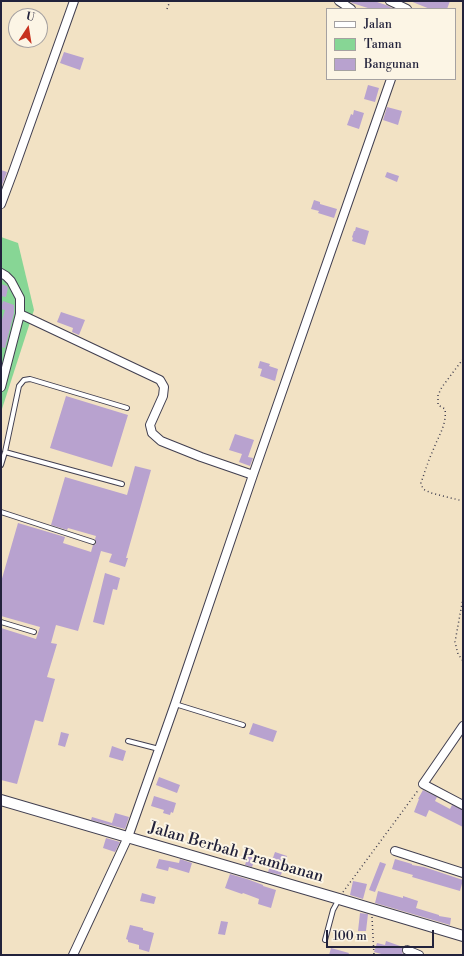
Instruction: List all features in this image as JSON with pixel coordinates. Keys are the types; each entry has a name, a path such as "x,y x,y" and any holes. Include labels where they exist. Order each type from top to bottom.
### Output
{"street":[{"path":"1,204 5,182 74,1"},
{"path":"339,1 350,8"},
{"path":"394,2 405,8"},
{"path":"72,955 128,837 390,80"},
{"path":"1,273 11,281 20,298 20,314 4,363 1,387"},
{"path":"20,314 160,380 164,387 163,396 150,425 152,433 161,441 253,475"},
{"path":"463,726 423,784 463,805"},
{"name":"Jalan Berbah Prambanan","path":"1,800 463,936"},
{"path":"395,851 463,873"},
{"path":"407,950 419,955"}],"lane":[{"path":"1,465 19,386 24,380 30,379 127,408"},
{"path":"5,452 122,484"},
{"path":"1,512 93,542"},
{"path":"1,622 34,632"},
{"path":"175,704 243,724"},
{"path":"128,741 159,749"},
{"path":"325,940 333,910 339,899"}],"path":[{"path":"167,9 170,1"},
{"path":"463,359 442,387 438,395 438,405 445,409 446,417 421,483 423,489 431,493 463,501"},
{"path":"463,598 455,642 458,654 463,661"},
{"path":"339,899 423,784"},
{"path":"372,909 374,955"}],"green space":[{"path":"1,237 18,243 34,310 1,412"}],"building":[{"path":"350,1 377,1 392,8 368,8"},
{"path":"410,1 450,1 447,8 428,8"},
{"path":"64,52 84,58 80,70 60,63"},
{"path":"368,85 379,88 375,102 364,99"},
{"path":"387,107 402,111 398,125 383,120"},
{"path":"354,110 364,113 359,129 347,125 351,114 353,115"},
{"path":"1,170 7,172 1,188"},
{"path":"387,172 399,176 397,182 385,177"},
{"path":"314,200 320,202 320,204 337,209 334,218 311,209"},
{"path":"356,227 369,231 365,245 352,241"},
{"path":"1,284 7,286 8,288 6,297 1,296"},
{"path":"3,301 14,305 14,313 5,348 1,347 1,323 5,310 1,309"},
{"path":"61,312 85,320 79,335 72,332 73,328 57,322"},
{"path":"260,361 270,364 269,366 278,369 275,381 260,376 262,369 258,368"},
{"path":"66,396 128,415 112,467 50,448"},
{"path":"235,434 254,440 248,457 253,458 250,466 239,462 242,454 229,450"},
{"path":"135,466 151,470 126,558 128,558 125,567 109,562 112,554 101,551 78,631 56,625 51,643 57,644 47,677 55,679 43,722 35,720 17,784 1,780 1,628 36,639 40,627 1,616 1,582 18,523 65,537 63,543 91,552 93,545 96,543 96,536 51,525 65,477 127,495"},
{"path":"105,573 120,578 117,590 113,589 104,625 93,622"},
{"path":"253,723 277,731 273,742 249,734"},
{"path":"61,732 69,734 65,747 58,745"},
{"path":"112,746 126,751 123,761 109,757"},
{"path":"159,777 180,785 177,793 156,785"},
{"path":"423,790 437,797 435,801 450,809 452,805 463,810 463,827 429,810 426,817 414,812 418,799"},
{"path":"154,796 176,803 173,813 171,812 170,815 163,813 164,810 151,806"},
{"path":"115,813 129,817 125,829 91,820 92,817 112,823"},
{"path":"106,838 120,842 115,852 103,848"},
{"path":"275,852 287,856 281,875 268,872"},
{"path":"248,856 255,858 252,867 245,865"},
{"path":"159,859 179,863 180,859 192,863 189,873 169,867 168,871 156,868"},
{"path":"395,859 463,880 460,891 412,877 413,875 392,869"},
{"path":"380,862 386,864 375,892 369,890"},
{"path":"230,874 276,890 271,908 258,904 259,899 225,888"},
{"path":"353,881 367,884 363,899 350,895"},
{"path":"378,891 403,898 403,896 418,901 416,908 439,916 451,918 450,925 375,903"},
{"path":"142,893 156,897 154,904 140,901"},
{"path":"360,913 368,914 366,931 358,931"},
{"path":"221,921 228,922 225,935 218,934"},
{"path":"130,925 143,928 143,930 154,933 149,952 139,949 139,945 128,942 126,939"},
{"path":"386,941 403,947 403,955 385,955 374,952 377,943 385,945"},
{"path":"331,948 349,953 348,955 329,955"}]}
